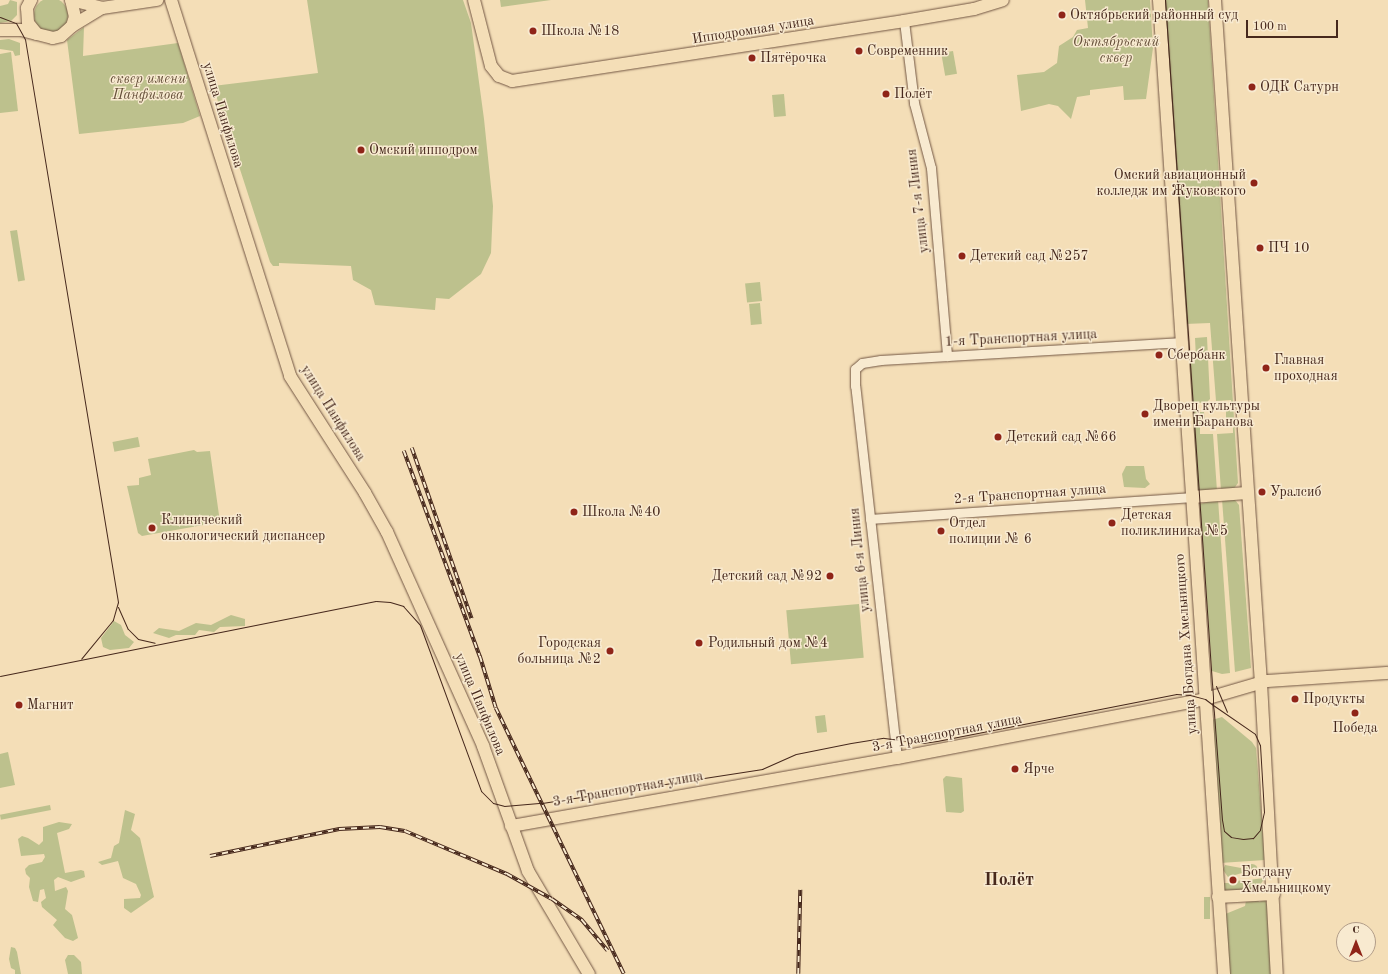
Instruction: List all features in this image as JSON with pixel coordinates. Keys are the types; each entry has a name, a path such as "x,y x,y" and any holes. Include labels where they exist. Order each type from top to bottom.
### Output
{"main road":[{"path":"71,0 102,8"},
{"path":"71,0 75,8 72,26"},
{"path":"4,29 53,38 61,36 72,26 102,8 157,0"},
{"name":"улица Панфилова","path":"171,0 290,376 365,493 387,532 483,746 511,826 539,891 589,974"},
{"name":"Ипподромная улица","path":"474,0 491,66 506,79 518,80 646,62 904,21 974,9 1003,0"},
{"name":"улица Богдана Хмельницкого","path":"1159,0 1224,974"},
{"path":"1215,0 1247,493 1261,683 1274,894 1277,974"},
{"path":"27,6 28,23 37,34"},
{"path":"4,29 27,6"},
{"path":"1192,497 1247,493"},
{"name":"3-я Транспортная улица","path":"511,826 897,758 1205,699 1261,683 1388,673"},
{"path":"1218,897 1274,894"}],"street":[{"name":"улица 7-я Линия","path":"904,21 914,104 931,168 947,356"},
{"name":"1-я Транспортная улица","path":"862,363 947,356 1182,342"},
{"name":"улица 6-я Линия","path":"862,363 855,369 854,374 897,758"},
{"name":"2-я Транспортная улица","path":"870,519 1192,497"}],"green space":[{"path":"54,-2 61,0 66,5 68,15 66,25 61,30 48,32 41,30 36,25 34,12 36,5 41,0"},
{"path":"10,0 17,2 17,15 11,21 0,23 0,6 8,4"},
{"name":"Омский ипподром","path":"307,0 463,0 471,23 484,119 493,206 491,253 481,274 449,299 436,298 435,310 375,305 371,290 353,280 351,266 279,263 279,266 273,266 270,262 213,86 318,73"},
{"path":"500,0 551,0 501,7"},
{"name":"Октябрьский сквер","path":"1085,0 1150,0 1153,48 1146,99 1124,100 1123,86 1090,90 1090,95 1077,97 1071,119 1058,106 1049,104 1021,111 1017,75 1044,72 1057,63 1059,46 1073,37 1077,30 1088,28"},
{"path":"1163,0 1208,0 1238,483 1233,490 1221,491 1217,434 1233,433 1233,422 1226,423 1226,410 1232,410 1231,400 1216,401 1210,323 1185,324"},
{"name":"сквер имени Панфилова","path":"84,27 83,56 178,43 200,116 183,123 79,134 67,40"},
{"path":"9,39 20,43 20,55 15,56 13,51 0,49 0,40"},
{"path":"953,51 957,74 945,76 941,53"},
{"path":"11,52 18,111 0,113 0,54"},
{"path":"784,94 786,116 774,117 772,95"},
{"path":"17,230 25,280 18,281 10,231"},
{"path":"760,282 762,301 747,302 745,284"},
{"path":"760,303 762,324 751,325 749,304"},
{"path":"1207,337 1210,399 1207,402 1198,403 1199,412 1204,412 1205,425 1200,425 1200,434 1213,434 1217,491 1196,492 1189,360 1196,359 1195,338"},
{"path":"138,437 140,447 114,452 112,442"},
{"path":"194,450 197,452 210,451 220,522 142,536 138,533 127,486 139,485 139,478 151,475 148,459"},
{"path":"1126,466 1144,466 1146,479 1150,484 1145,488 1124,487 1122,474"},
{"path":"1218,499 1230,673 1222,674 1212,671 1200,504"},
{"path":"1222,499 1235,500 1239,505 1251,668 1235,672"},
{"path":"859,604 864,658 791,664 786,610"},
{"path":"231,615 245,619 245,626 220,627 214,632 199,630 195,635 176,635 169,638 153,633 159,628 179,631 196,623 211,625"},
{"path":"114,621 121,625 125,635 134,642 129,648 110,650 103,647 101,638"},
{"path":"825,715 827,732 817,733 815,716"},
{"path":"1222,717 1252,742 1256,748 1265,860 1220,863 1212,720"},
{"path":"8,752 15,785 0,788 0,754"},
{"path":"946,776 962,778 964,811 961,813 946,812 943,779"},
{"path":"50,805 51,810 1,820 0,815"},
{"path":"125,810 135,814 131,830 140,838 154,897 131,913 124,908 124,899 140,898 141,895 136,884 123,878 118,861 102,865 98,862 111,858 114,846 119,843"},
{"path":"59,822 72,824 69,829 57,833 65,873 81,870 84,871 85,877 71,882 58,877 54,880 55,891 66,887 68,891 65,909 72,915 78,938 73,941 65,938 53,925 57,920 42,907 41,902 46,898 44,889 40,890 38,902 33,901 29,887 30,878 26,874 25,869 29,865 42,862 45,857 44,854 21,856 18,839 22,836 39,845 43,841 43,827"},
{"path":"1250,864 1254,864 1258,870 1254,876 1250,876 1246,872 1246,868"},
{"path":"1225,865 1241,868 1242,873 1228,877 1223,870"},
{"path":"1265,878 1257,889 1249,889 1248,880"},
{"path":"1243,880 1243,890 1224,892 1220,883 1236,883 1236,881"},
{"path":"1204,897 1210,897 1210,919 1204,919"},
{"path":"1258,900 1259,902 1265,900 1267,905 1271,974 1227,974 1223,915 1245,906 1246,901"},
{"path":"11,947 15,948 17,952 21,974 15,974 15,970 11,968 9,959"},
{"path":"68,955 74,955 81,962 82,974 68,974 65,960"}],"tram line":[{"path":"0,676 376,601 390,602 403,606 420,625 481,791 493,803 504,806 542,803 762,769 796,754 851,743 884,738 923,743 1176,694 1190,695 1205,699 1213,705 1255,734 1260,745 1264,812 1260,830 1253,838 1243,839 1231,837 1224,831 1222,820 1213,705 1165,0"},
{"path":"0,17 16,23 25,39 118,602 113,620 81,659"},
{"path":"118,607 128,629 138,639 155,643"},
{"path":"1216,686 1227,712"}],"railway":[{"path":"412,448 472,619"},
{"path":"404,451 480,656 496,708 624,974"},
{"path":"210,856 339,829 380,827 405,831 507,874 552,899 582,920 608,951"},
{"path":"798,974 800,890"}],"place":[{"name":"Октябрьский районный суд","path":"1062,15"},
{"name":"Школа №18","path":"533,31"},
{"name":"Современник","path":"859,51"},
{"name":"Пятёрочка","path":"752,58"},
{"name":"ОДК Сатурн","path":"1252,87"},
{"name":"Полёт","path":"886,94"},
{"name":"Омский ипподром","path":"361,150"},
{"name":"Омский авиационный колледж им Жуковского","path":"1254,183"},
{"name":"ПЧ 10","path":"1260,248"},
{"name":"Детский сад №257","path":"962,256"},
{"name":"Сбербанк","path":"1159,355"},
{"name":"Главная проходная","path":"1266,368"},
{"name":"Дворец культуры имени Баранова","path":"1145,414"},
{"name":"Детский сад №66","path":"998,437"},
{"name":"Уралсиб","path":"1262,492"},
{"name":"Школа №40","path":"574,512"},
{"name":"Детская поликлиника №5","path":"1112,523"},
{"name":"Клинический онкологический диспансер","path":"152,528"},
{"name":"Отдел полиции № 6","path":"941,531"},
{"name":"Детский сад №92","path":"830,576"},
{"name":"Родильный дом №4","path":"699,643"},
{"name":"Городская больница №2","path":"610,651"},
{"name":"Продукты","path":"1295,699"},
{"name":"Магнит","path":"19,705"},
{"name":"Победа","path":"1355,713"},
{"name":"Ярче","path":"1015,769"},
{"name":"Богдану Хмельницкому","path":"1233,880"}],"district":[{"name":"Полёт","path":"1009,880"}]}
